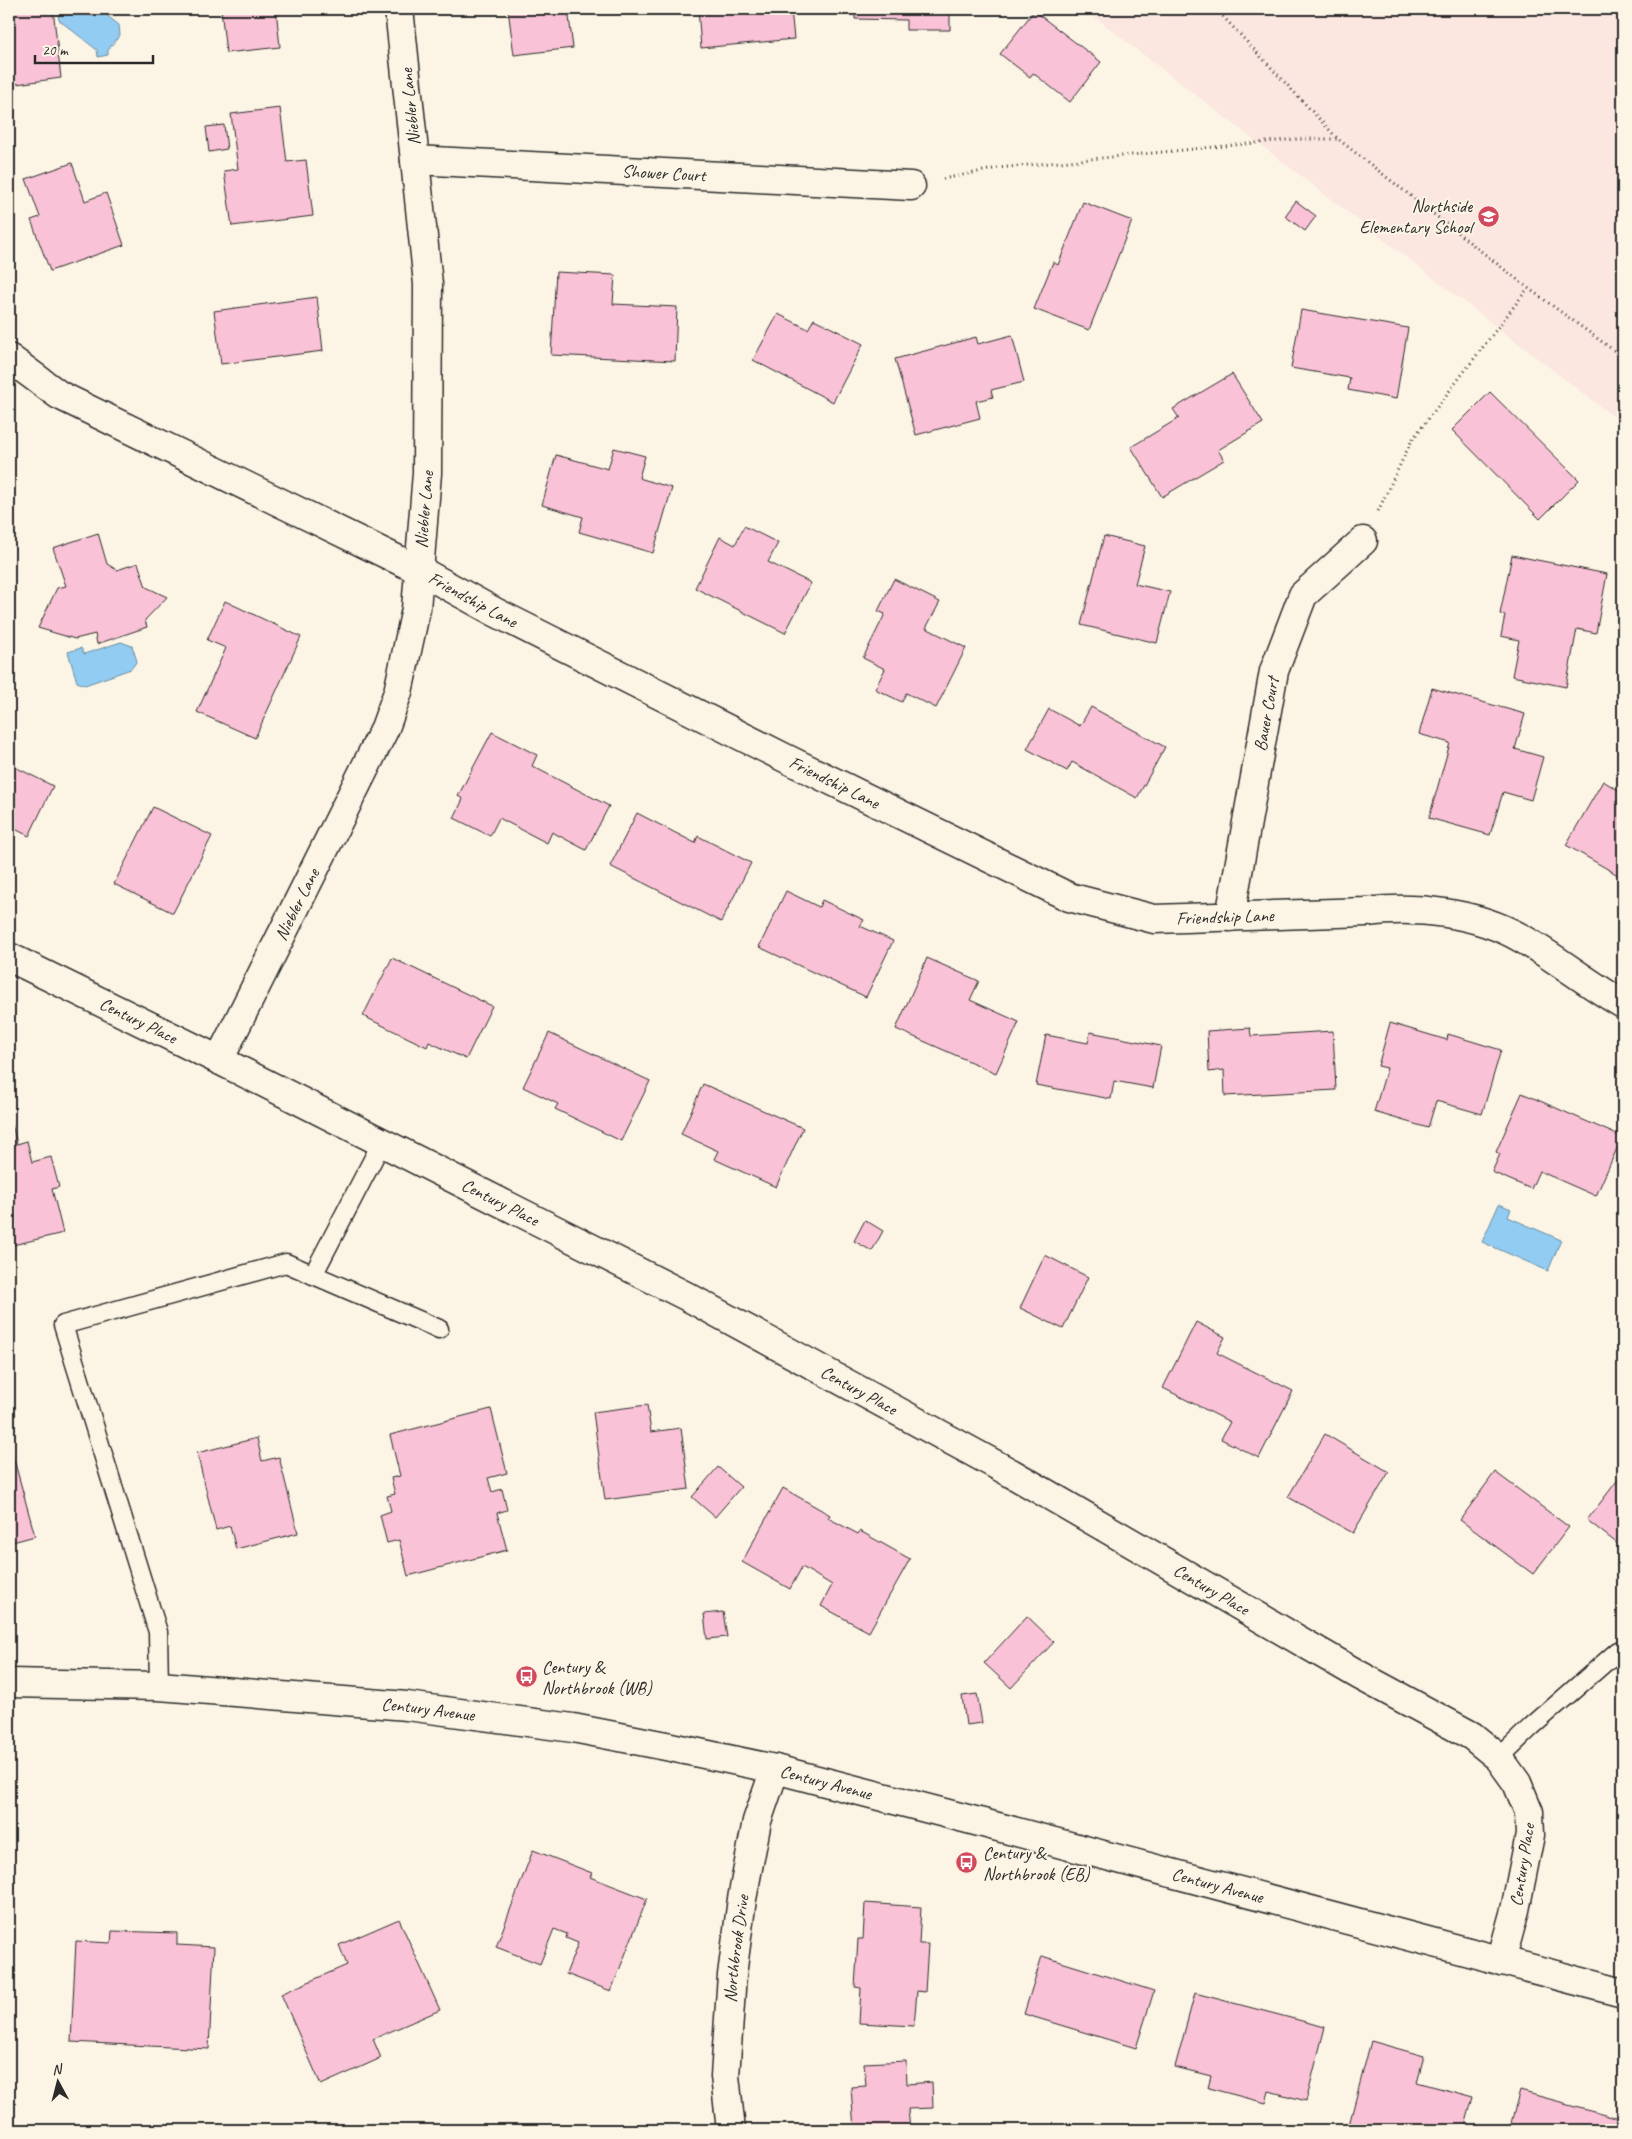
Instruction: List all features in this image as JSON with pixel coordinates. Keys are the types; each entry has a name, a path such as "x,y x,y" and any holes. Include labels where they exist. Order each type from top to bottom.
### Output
{"street":[{"name":"Niebler Lane","path":"219,1060 385,728 398,692 415,616 427,473 428,284 399,9"},
{"name":"Shower Court","path":"415,160 911,186"},
{"name":"Friendship Lane","path":"9,358 59,395 419,570 495,612 1069,898 1154,919 1387,910 1429,911 1473,918 1520,937 1599,991 1623,1004"},
{"name":"Bauer Court","path":"1230,917 1274,671 1303,595 1363,541"},
{"name":"Century Place","path":"9,957 219,1060 688,1297 1011,1473 1358,1675 1472,1736 1499,1758 1517,1783 1530,1812 1530,1835 1516,1910 1500,1961"},
{"name":"Century Avenue","path":"9,1683 159,1686 267,1694 436,1710 573,1728 775,1769 1623,1993"},
{"name":"Northbrook Drive","path":"731,2130 725,2076 734,1966 742,1899 757,1821 775,1769"}],"lane":[{"path":"313,1275 382,1142"},
{"path":"159,1686 158,1632 63,1325 286,1263 439,1329"},
{"path":"1499,1758 1531,1727 1618,1651 1623,1649"}],"path":[{"path":"1216,9 1338,139 1528,288 1623,356"},
{"path":"911,186 998,168 1297,139 1338,139"},
{"path":"1363,541 1412,440 1528,288"}],"shaded area":[{"name":"Northside Elementary School","path":"1084,9 1623,9 1623,424"}],"water":[{"path":"57,9 99,9 119,25 120,35 108,50 108,55 98,57 97,50 59,20"},
{"path":"121,642 132,646 137,661 131,669 85,685 77,682 68,652 81,648 84,654"},
{"path":"1499,1204 1511,1209 1508,1217 1561,1240 1548,1271 1482,1242"}],"building":[{"path":"9,9 53,9 61,78 9,85"},
{"path":"221,9 276,9 280,47 226,53"},
{"path":"508,9 568,9 573,48 514,55"},
{"path":"698,9 791,9 794,39 701,48"},
{"path":"855,9 950,9 950,30 906,30 906,20 855,19"},
{"path":"1034,11 1101,62 1070,102 1033,73 1030,77 1000,54"},
{"path":"280,108 287,162 306,160 313,216 232,226 224,171 238,169 231,114"},
{"path":"224,125 227,149 209,152 206,127"},
{"path":"72,163 85,201 106,193 124,245 50,271 31,220 40,217 26,179"},
{"path":"1296,201 1316,216 1305,231 1285,216"},
{"path":"1083,202 1132,221 1089,330 1034,309 1053,262 1058,265"},
{"path":"556,272 615,275 613,304 677,307 675,361 551,355"},
{"path":"317,297 323,351 221,364 214,311"},
{"path":"1301,310 1408,328 1396,399 1348,390 1350,378 1291,368"},
{"path":"778,314 808,329 814,319 863,344 833,402 753,360"},
{"path":"1012,335 1024,382 991,390 993,397 976,401 980,418 916,435 895,359 976,337 978,344"},
{"path":"1232,374 1263,423 1218,450 1224,460 1162,497 1131,447 1179,418 1173,409"},
{"path":"1490,392 1579,480 1540,519 1452,430"},
{"path":"614,448 645,456 639,478 672,488 653,553 579,532 583,517 542,505 556,455 608,469"},
{"path":"744,526 778,543 768,562 811,583 785,633 695,588 720,537 735,545"},
{"path":"98,533 107,564 117,570 138,563 146,587 167,597 145,620 147,627 97,644 95,634 75,639 38,628 57,588 66,586 53,548"},
{"path":"1104,536 1145,546 1135,584 1170,592 1157,643 1081,625"},
{"path":"1512,555 1607,574 1596,633 1577,629 1566,687 1512,676 1519,640 1501,636 1505,615 1500,614"},
{"path":"894,579 940,602 926,628 966,648 936,708 906,693 902,702 875,689 885,669 863,658 885,614 878,611"},
{"path":"225,601 301,637 255,738 197,712 226,648 207,640"},
{"path":"1432,688 1525,714 1515,749 1543,757 1531,800 1503,792 1490,835 1429,818 1450,743 1419,734"},
{"path":"1091,707 1165,747 1137,798 1072,762 1067,771 1027,749 1049,709 1080,726"},
{"path":"492,732 537,755 532,766 609,806 586,850 552,832 547,843 499,818 490,836 454,818 463,799 458,796"},
{"path":"9,764 53,786 29,836 13,828 9,836"},
{"path":"1603,781 1623,793 1623,878 1566,845"},
{"path":"153,807 212,836 173,913 114,884"},
{"path":"637,813 695,843 698,836 751,863 721,922 610,866"},
{"path":"786,891 819,907 822,900 864,920 860,926 893,941 866,997 759,947"},
{"path":"392,958 492,1006 466,1059 429,1042 427,1047 363,1016"},
{"path":"927,958 979,981 970,1000 1019,1022 996,1073 896,1029"},
{"path":"1390,1023 1447,1040 1448,1034 1501,1050 1482,1114 1436,1101 1428,1128 1374,1112 1387,1068 1378,1066"},
{"path":"1250,1028 1251,1036 1333,1031 1336,1090 1225,1096 1224,1070 1209,1072 1207,1031"},
{"path":"1090,1032 1161,1046 1153,1088 1114,1081 1111,1099 1036,1085 1046,1035 1088,1043"},
{"path":"549,1033 650,1081 621,1141 555,1109 558,1104 523,1087"},
{"path":"703,1084 803,1128 776,1187 714,1159 718,1151 681,1134"},
{"path":"1522,1093 1622,1137 1596,1196 1539,1171 1531,1189 1492,1172 1500,1154 1496,1152"},
{"path":"9,1112 17,1144 27,1141 32,1162 51,1157 59,1187 52,1189 63,1233 9,1246"},
{"path":"865,1220 883,1231 872,1251 854,1241"},
{"path":"1045,1255 1088,1277 1063,1329 1020,1308"},
{"path":"1196,1322 1225,1337 1217,1353 1293,1391 1259,1458 1221,1439 1230,1422 1163,1388"},
{"path":"647,1405 651,1432 681,1428 689,1489 605,1500 593,1412"},
{"path":"491,1409 507,1473 488,1478 492,1492 502,1489 507,1510 497,1513 507,1550 408,1576 399,1540 387,1543 380,1515 391,1511 387,1496 395,1494 391,1478 400,1476 390,1435"},
{"path":"1325,1434 1389,1472 1353,1533 1288,1497"},
{"path":"257,1438 262,1461 279,1457 298,1533 236,1549 230,1526 216,1530 197,1453"},
{"path":"9,1441 35,1536 9,1543"},
{"path":"718,1467 741,1487 715,1517 692,1497"},
{"path":"1495,1472 1569,1527 1533,1574 1460,1520"},
{"path":"1620,1477 1623,1480 1623,1548 1587,1520"},
{"path":"783,1488 830,1515 828,1518 858,1534 860,1531 910,1559 869,1632 821,1606 832,1585 802,1567 790,1589 742,1562"},
{"path":"723,1612 727,1637 707,1639 704,1614"},
{"path":"1027,1616 1054,1642 1011,1688 984,1663"},
{"path":"977,1694 982,1723 966,1725 962,1696"},
{"path":"533,1850 592,1873 590,1877 647,1899 611,1991 566,1974 578,1943 566,1938 567,1934 554,1929 540,1964 496,1947"},
{"path":"865,1903 921,1907 919,1944 928,1944 925,1992 917,1991 914,2026 859,2023 861,1988 855,1987 858,1939 863,1939"},
{"path":"399,1919 440,2010 373,2039 381,2058 321,2085 281,1994 347,1965 339,1945"},
{"path":"112,1931 177,1933 177,1945 214,1947 209,2049 71,2042 76,1941 111,1943"},
{"path":"1042,1956 1154,1991 1136,2048 1024,2014"},
{"path":"1195,1993 1325,2027 1306,2101 1269,2091 1266,2103 1208,2088 1211,2076 1175,2067"},
{"path":"1371,2041 1424,2056 1417,2082 1473,2097 1464,2130 1369,2130 1349,2125"},
{"path":"906,2061 907,2084 932,2082 933,2108 908,2109 910,2130 854,2130 851,2087 866,2086 864,2063"},
{"path":"1520,2091 1623,2119 1623,2130 1509,2130"}],"place":[{"name":"Northside Elementary School","path":"1488,216"},
{"name":"Century & Northbrook (WB)","path":"526,1677"},
{"name":"Century & Northbrook (EB)","path":"967,1863"}]}
